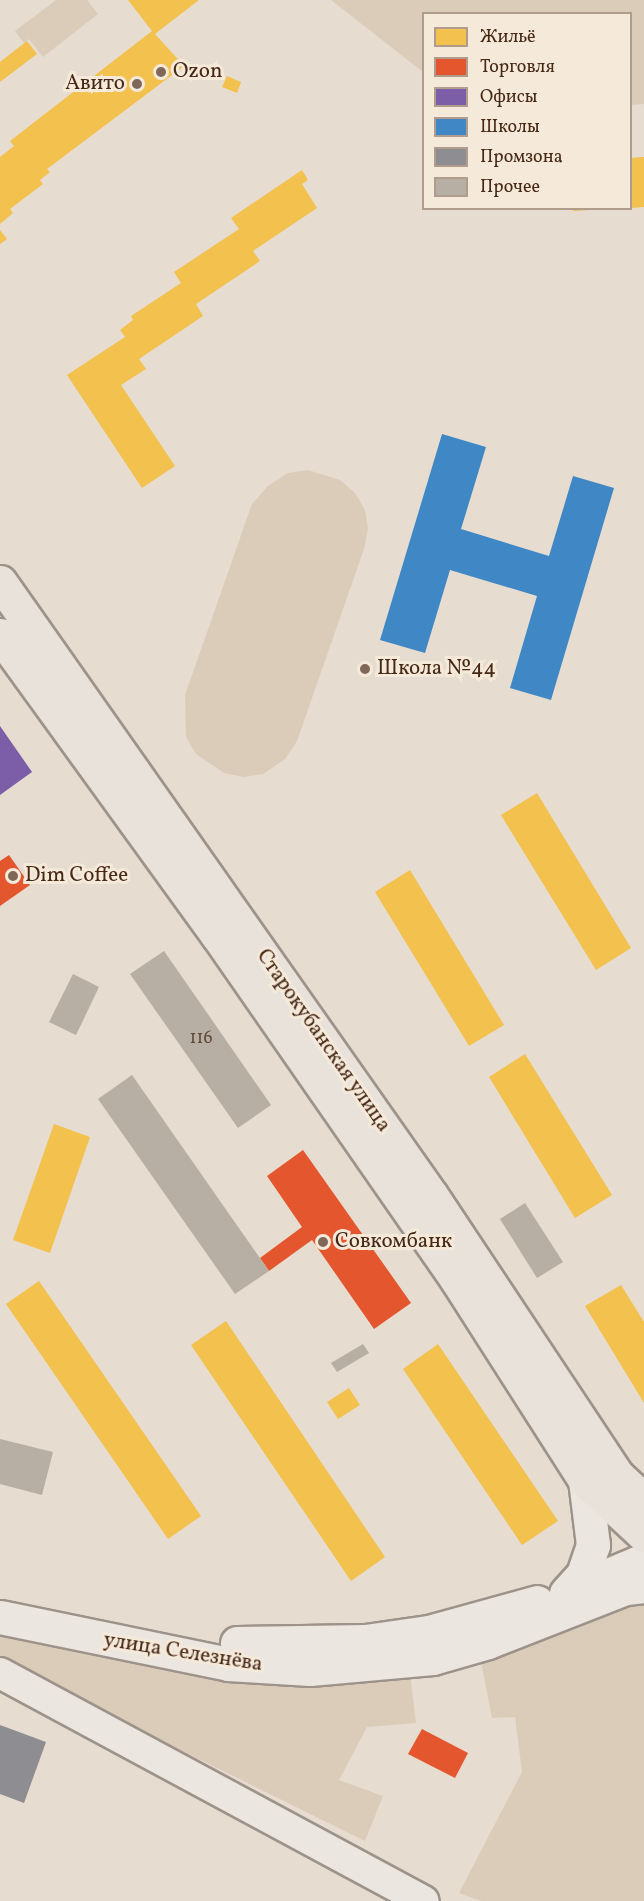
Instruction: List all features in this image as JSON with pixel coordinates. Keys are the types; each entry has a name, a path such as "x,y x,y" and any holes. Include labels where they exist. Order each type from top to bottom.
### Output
{"main road":[{"name":"Старокубанская улица","path":"0,582 431,1195 618,1476 644,1500"},
{"name":"Старокубанская улица","path":"0,635 218,936 457,1280 585,1480 644,1535"},
{"name":"Старокубанская улица","path":"566,1593 583,1574 592,1545 585,1480"},
{"name":"улица Селезнёва","path":"0,1594 190,1636 275,1645 365,1641 429,1632 566,1593 644,1560"},
{"name":"улица Селезнёва","path":"0,1617 228,1664 310,1669 433,1658 488,1641 626,1588 644,1586"}],"street":[{"path":"0,1673 423,1901"}],"shaded area":[{"path":"56,0 87,0 98,14 43,57 29,39 24,43 15,31"},
{"path":"331,0 644,0 644,104 632,105 632,12 422,12 422,71"},
{"path":"308,470 340,480 355,493 365,510 368,529 364,549 297,741 285,759 263,774 243,777 224,773 196,754 186,737 185,695 252,504 268,486 288,473"},
{"path":"637,1601 644,1601 644,1901 481,1901 459,1893 522,1772 515,1717 492,1718 480,1656"},
{"path":"0,1626 238,1682 318,1686 410,1674 416,1723 367,1727 339,1780 383,1796 365,1841 0,1661"}],"building: Жильё":[{"path":"128,0 199,0 155,34 184,66 47,169 50,172 40,180 43,184 10,209 13,213 0,224 0,157 14,146 10,141 152,31"},
{"path":"27,41 37,54 0,82 0,62"},
{"path":"227,76 241,82 237,93 222,87"},
{"path":"644,157 644,207 632,208 632,158"},
{"path":"302,170 308,180 302,184 317,208 253,251 260,261 196,304 203,316 139,359 146,369 121,385 175,466 142,488 67,375 125,337 120,330 133,320 131,316 181,283 174,272 239,229 231,218"},
{"path":"0,230 7,239 0,244"},
{"path":"537,793 631,948 596,970 501,815"},
{"path":"410,870 504,1025 469,1046 375,892"},
{"path":"525,1054 612,1195 575,1218 489,1077"},
{"path":"54,1124 90,1137 50,1253 13,1240"},
{"path":"39,1281 201,1516 168,1539 6,1304"},
{"path":"621,1285 644,1322 644,1403 585,1306"},
{"path":"226,1321 385,1557 351,1581 191,1345"},
{"path":"438,1344 558,1521 522,1545 403,1369"},
{"path":"349,1388 360,1405 338,1419 327,1402"}],"building: Торговля":[{"path":"9,855 30,885 0,906 0,861"},
{"path":"303,1150 411,1303 374,1329 312,1240 269,1271 260,1258 302,1227 267,1176"},
{"path":"422,1729 468,1753 455,1778 408,1754"}],"building: Офисы":[{"path":"0,726 32,772 0,795"}],"building: Школы":[{"path":"442,434 486,447 461,529 549,556 573,476 614,488 551,700 510,688 537,596 450,570 425,653 380,640"}],"building: Промзона":[{"path":"0,1725 46,1742 24,1803 0,1794"}],"building: Прочее":[{"path":"164,951 271,1105 238,1128 130,974"},
{"path":"73,974 99,987 76,1035 49,1022"},
{"path":"132,1075 269,1271 235,1294 98,1099"},
{"path":"525,1203 563,1262 537,1278 500,1219"},
{"path":"363,1344 369,1353 337,1372 331,1363"},
{"path":"0,1439 53,1452 42,1495 0,1484"}],"place":[{"name":"Ozon","path":"161,72"},
{"name":"Авито","path":"137,84"},
{"name":"Школа №44","path":"365,669"},
{"name":"Dim Coffee","path":"13,876"},
{"name":"Совкомбанк","path":"323,1242"}]}
